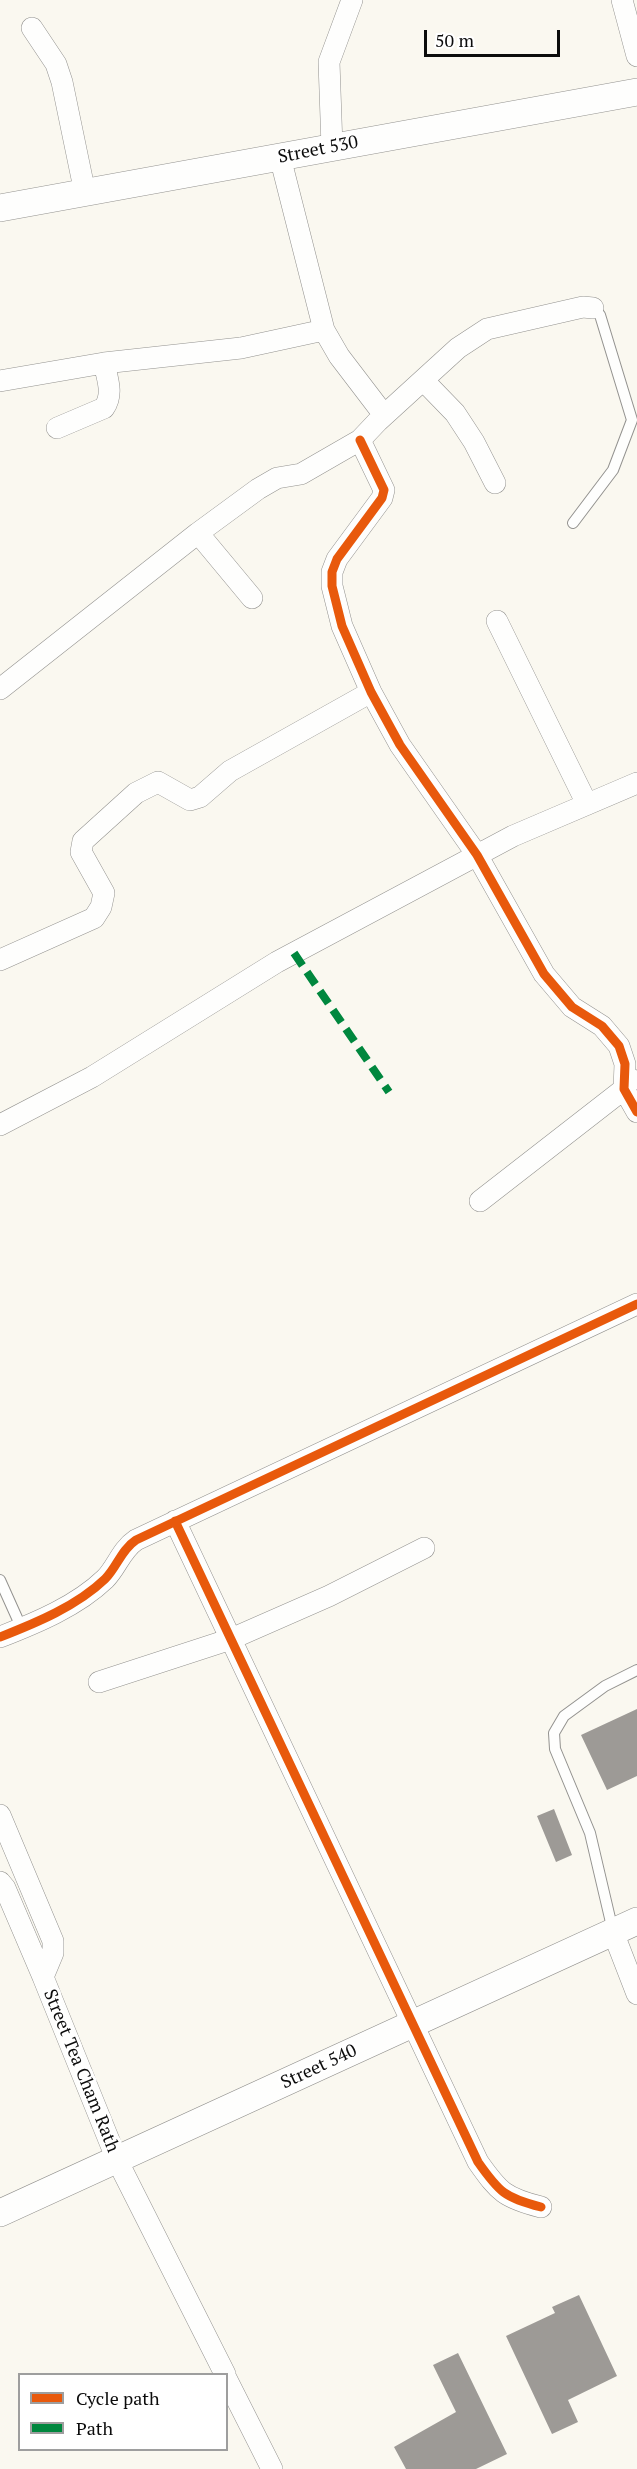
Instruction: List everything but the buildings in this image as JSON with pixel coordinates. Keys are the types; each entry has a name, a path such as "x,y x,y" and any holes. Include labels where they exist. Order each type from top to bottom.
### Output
{"street":[{"path":"332,147 329,62 352,0"},
{"path":"622,0 637,56"},
{"path":"32,28 56,64 62,82 85,192"},
{"name":"Street 530","path":"0,208 637,92"},
{"path":"280,157 324,330 339,356 384,415"},
{"path":"0,689 198,532 277,478 301,474 360,440 384,415 458,348 487,329 583,307 593,308"},
{"path":"0,381 104,363 240,348 324,330"},
{"path":"57,428 104,408 109,401 110,394 104,363"},
{"path":"423,380 455,413 474,442 495,483"},
{"path":"360,440 384,490 382,498 337,559 332,572 332,586 342,626 371,692 400,745 477,855 544,974 572,1007 602,1026 619,1046 624,1064 624,1089 637,1112"},
{"path":"198,532 252,598"},
{"path":"498,621 587,804"},
{"path":"0,960 93,918 101,907 104,893 81,852 83,841 136,793 158,782 190,800 200,797 231,771 371,692"},
{"path":"0,1125 92,1077 277,962 477,855 513,836 636,785"},
{"path":"480,1201 624,1089 637,1071"},
{"path":"0,1637 22,1629 85,1596 107,1578 128,1545 637,1304"},
{"path":"176,1521 478,2163 494,2186 513,2200 540,2207"},
{"path":"99,1682 231,1638 329,1596 424,1548"},
{"name":"Street Tea Cham Rath","path":"0,1815 53,1941 53,1953 42,1977 117,2160 224,2373"},
{"path":"0,1882 5,1888 42,1977"},
{"path":"625,1926 637,1994"},
{"name":"Street 540","path":"0,2213 625,1926"},
{"name":"Street Tea Cham Rath","path":"228,2380 272,2469"}],"lane":[{"path":"573,523 613,470 634,419 600,315 593,308"},
{"path":"0,1580 22,1629"},
{"path":"625,1926 555,1749 554,1733 564,1716 605,1686 637,1670"}],"marked path":[{"path":"294,953 389,1092"}],"cycle path":[{"path":"360,440 384,490 382,498 337,559 332,572 332,586 342,626 371,692 400,745 477,855 544,974 572,1007 602,1026 619,1046 625,1064 624,1089 637,1112"},
{"path":"0,1637 42,1620 69,1606 94,1589 105,1579 136,1540 637,1304"},
{"path":"175,1521 478,2162 504,2192 511,2197 541,2207"}]}
